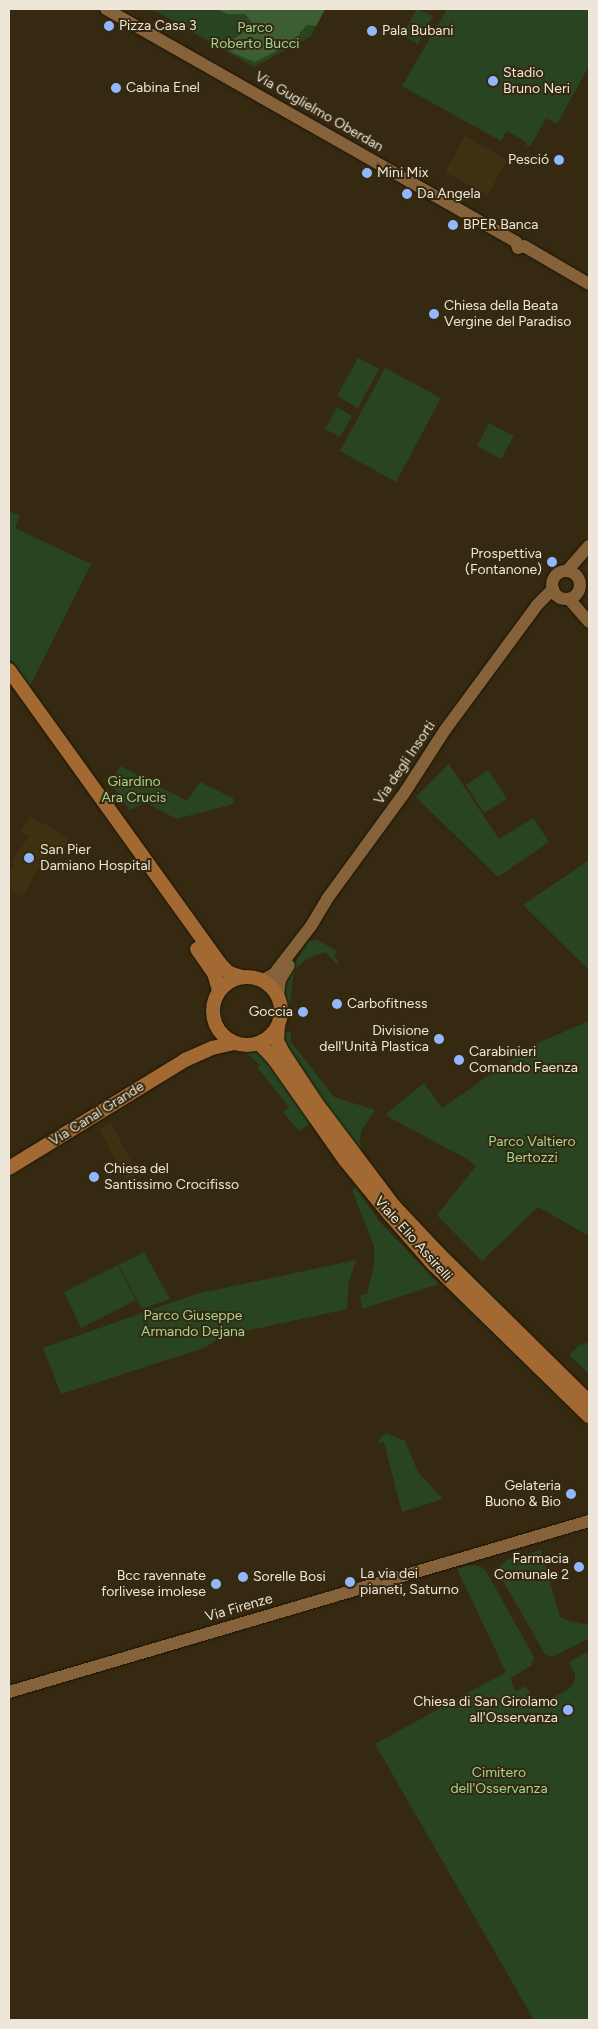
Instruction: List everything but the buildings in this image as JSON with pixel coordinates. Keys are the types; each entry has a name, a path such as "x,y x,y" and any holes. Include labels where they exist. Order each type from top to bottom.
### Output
{"main road":[{"name":"Via Guglielmo Oberdan","path":"106,9 589,284"},
{"path":"586,617 561,595 554,578 567,571 589,548"},
{"path":"586,617 579,584 589,548"},
{"path":"567,571 579,584"},
{"path":"561,595 579,584"},
{"name":"Via degli Insorti","path":"263,980 274,974 300,940 405,792 445,730 537,605 561,595"},
{"path":"9,670 214,973 220,990"},
{"path":"9,684 66,756 220,964 229,973 263,980 272,987 278,996 281,1016 278,1026 273,1033 259,1043 242,1045 234,1043 227,1039 216,1027 212,1011 220,990 226,984 241,977"},
{"name":"Via degli Insorti","path":"278,996 280,980 300,940"},
{"name":"Viale Elio Assirelli","path":"278,1026 277,1041 282,1051 317,1104 394,1206 439,1254 589,1402"},
{"name":"Via Canal Grande","path":"9,1168 185,1060 213,1039 216,1027"},
{"name":"Via Canal Grande","path":"185,1060 212,1048 234,1043"},
{"name":"Viale Elio Assirelli","path":"259,1043 274,1059 345,1160 402,1229 447,1277 589,1416"},
{"name":"Via Firenze","path":"9,1692 589,1520"}],"shaded area":[{"path":"465,136 507,160 487,196 445,172"},
{"name":"San Pier Damiano Hospital","path":"30,816 69,838 60,854 50,849 22,897 9,890 9,873 14,864 11,863 29,836 21,832"},
{"path":"111,1123 138,1174 126,1180 99,1129"}],"green space":[{"name":"Parco Roberto Bucci","path":"152,9 326,9 310,37 254,67"},
{"path":"217,9 325,9 316,26 307,25 301,31 296,41 255,62 224,47 253,24 245,14 227,14"},
{"path":"417,9 433,16 418,44 402,35"},
{"name":"Stadio Bruno Neri","path":"447,9 589,9 589,66 557,124 546,118 530,147 526,145 527,143 507,131 501,141 402,86"},
{"path":"358,358 379,369 358,408 337,396"},
{"path":"385,368 441,398 396,482 340,451"},
{"path":"337,407 352,416 340,437 325,429"},
{"path":"489,423 514,436 501,459 477,446"},
{"path":"9,511 20,516 15,528 91,564 30,686 9,657"},
{"path":"449,764 499,839 533,818 549,842 498,877 416,797"},
{"name":"Giardino Ara Crucis","path":"120,766 187,801 200,782 233,798 234,804 176,819 145,802 130,810 110,784"},
{"path":"488,770 507,799 484,813 466,785"},
{"path":"589,860 589,970 523,905"},
{"path":"318,940 338,952 334,955 339,963 337,965 326,952 306,959 294,971 286,1032 291,1033 291,1042 334,1097 375,1110 361,1131 360,1143 363,1158 282,1045 286,1009 283,995 284,980 309,941"},
{"name":"Parco Valtiero Bertozzi","path":"589,1021 589,1236 538,1207 482,1261 437,1215 476,1166 467,1159 385,1115 424,1083 442,1108 531,1046"},
{"path":"244,1051 257,1051 263,1054 310,1123 299,1131 283,1112 289,1107 257,1067 260,1065"},
{"path":"355,1187 380,1222 439,1284 362,1309 360,1295 367,1294 374,1265 374,1246 352,1190"},
{"path":"144,1252 170,1299 142,1309 119,1265"},
{"name":"Parco Giuseppe Armando Dejana","path":"356,1260 349,1281 347,1309 223,1336 204,1348 61,1394 43,1348 196,1294"},
{"path":"118,1265 136,1300 81,1328 64,1292"},
{"path":"589,1342 589,1374 569,1355 579,1345"},
{"path":"386,1433 405,1441 418,1472 443,1499 402,1512 384,1442 378,1443"},
{"path":"541,1550 560,1617 589,1625 589,1638 552,1657 545,1654 499,1574 500,1566 507,1560"},
{"name":"Cimitero dell'Osservanza","path":"469,1565 479,1566 486,1571 534,1657 531,1666 510,1678 516,1691 526,1686 531,1695 538,1700 549,1700 570,1688 575,1680 575,1673 569,1662 589,1651 589,2020 534,2020 375,1744 506,1672 457,1569"}],"place":[{"name":"Pizza Casa 3","path":"109,26"},
{"name":"Pala Bubani","path":"372,31"},
{"name":"Stadio Bruno Neri","path":"493,81"},
{"name":"Cabina Enel","path":"116,88"},
{"name":"Pesció","path":"559,160"},
{"name":"Mini Mix","path":"367,173"},
{"name":"Da Angela","path":"407,194"},
{"name":"BPER Banca","path":"453,225"},
{"name":"Chiesa della Beata Vergine del Paradiso","path":"434,314"},
{"name":"Prospettiva (Fontanone)","path":"552,562"},
{"name":"San Pier Damiano Hospital","path":"29,858"},
{"name":"Carbofitness","path":"337,1004"},
{"name":"Goccia","path":"303,1012"},
{"name":"Divisione dell'Unità Plastica","path":"439,1039"},
{"name":"Carabinieri Comando Faenza","path":"459,1060"},
{"name":"Chiesa del Santissimo Crocifisso","path":"94,1177"},
{"name":"Gelateria Buono & Bio","path":"571,1494"},
{"name":"Farmacia Comunale 2","path":"579,1567"},
{"name":"Sorelle Bosi","path":"243,1577"},
{"name":"La via dei pianeti, Saturno","path":"350,1582"},
{"name":"Bcc ravennate forlivese imolese","path":"216,1584"},
{"name":"Chiesa di San Girolamo all'Osservanza","path":"568,1710"}]}
